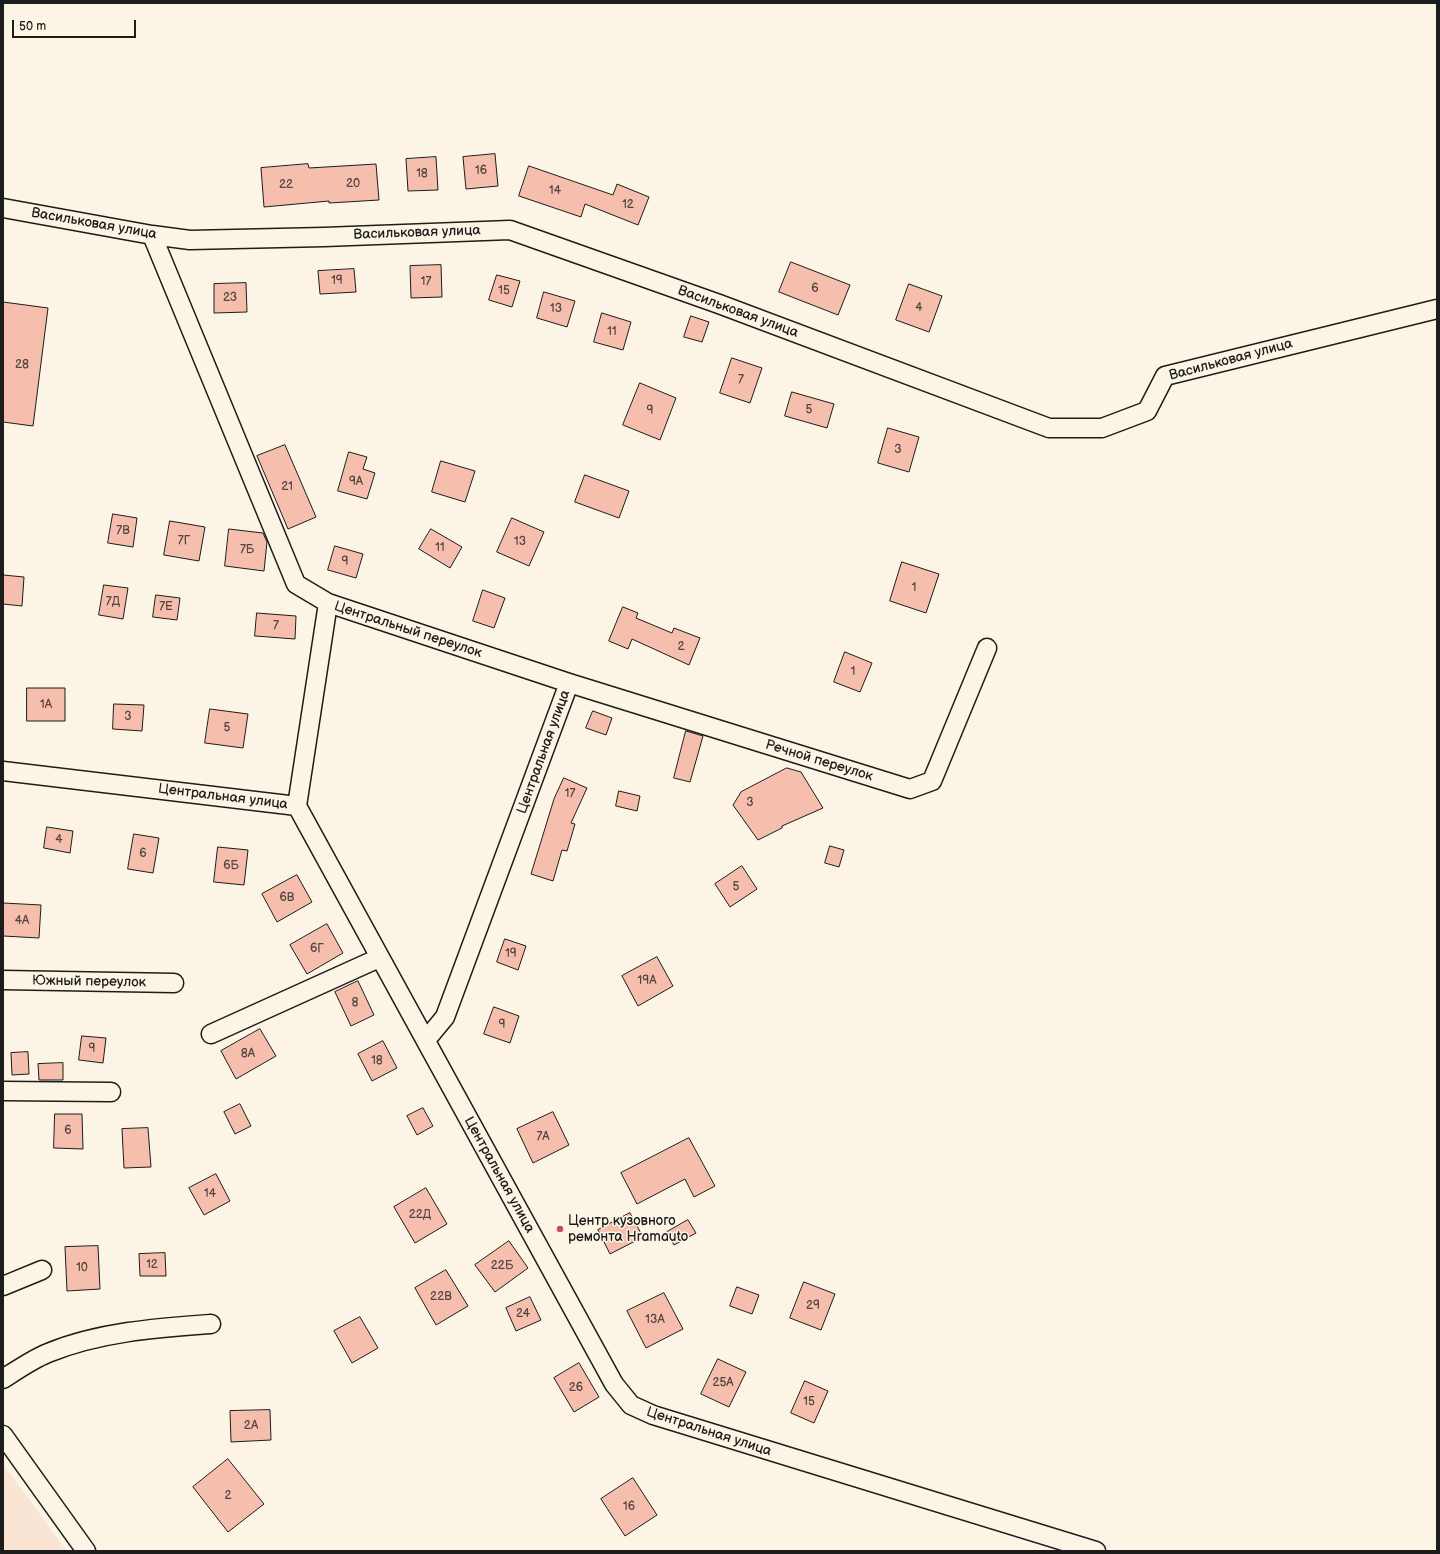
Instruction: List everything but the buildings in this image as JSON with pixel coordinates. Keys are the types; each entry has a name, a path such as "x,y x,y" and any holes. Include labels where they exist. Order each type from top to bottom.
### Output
{"street":[{"name":"Васильковая улица","path":"3,208 152,235 190,240 510,230 719,304 1049,428 1102,428 1147,411 1165,376 1437,308"},
{"path":"152,235 296,584 328,603"},
{"name":"Центральный переулок","path":"298,806 328,603 569,683"},
{"name":"Речной переулок","path":"569,683 910,789 932,781 987,648"},
{"name":"Центральная улица","path":"426,1040 444,1017 569,683"},
{"name":"Центральная улица","path":"3,771 298,806 379,958 426,1040 614,1384 631,1405 653,1416 1096,1551"},
{"path":"211,1034 379,958"},
{"name":"Южный переулок","path":"3,980 174,983"},
{"path":"3,1091 111,1092"},
{"path":"3,1286 42,1270"},
{"path":"3,1379 48,1353 96,1338 151,1328 211,1324"},
{"path":"3,1435 86,1551"}],"shaded area":[{"path":"3,1464 67,1551 3,1551"}],"place":[{"name":"Центр кузовного ремонта Hramauto","path":"560,1229"}]}
